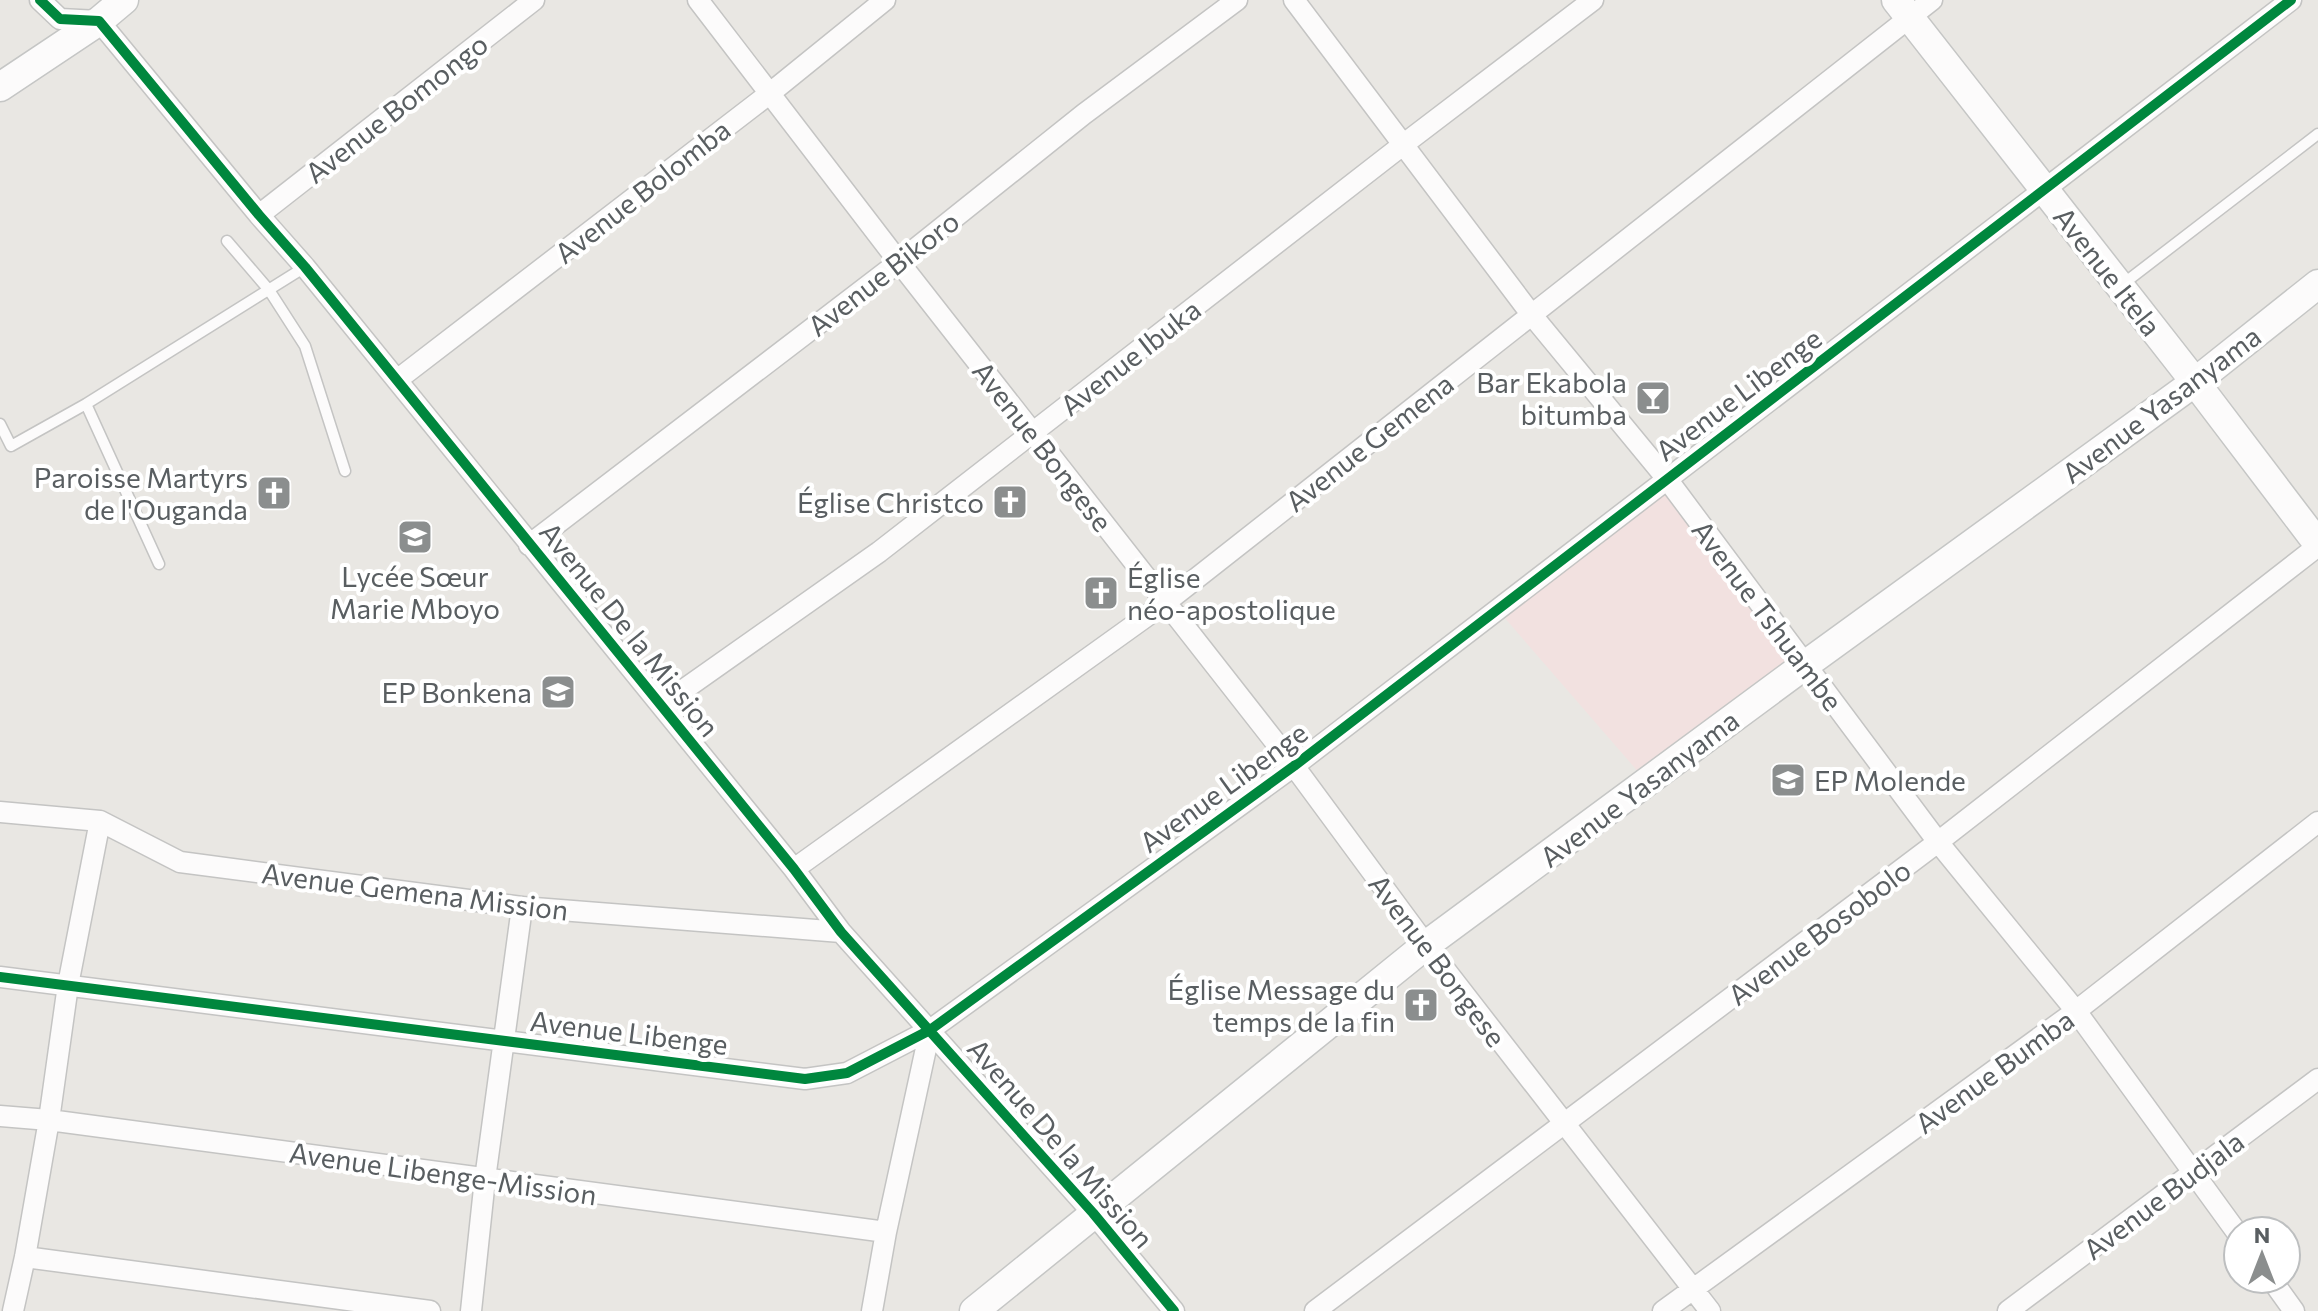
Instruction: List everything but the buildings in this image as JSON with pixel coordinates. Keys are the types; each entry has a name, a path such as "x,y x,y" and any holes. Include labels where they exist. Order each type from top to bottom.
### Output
{"street":[{"path":"40,0 60,19 99,21"},
{"path":"0,87 99,21 124,0"},
{"name":"Avenue Bomongo","path":"259,215 534,0"},
{"name":"Avenue Bongese","path":"698,0 1294,766 1426,945 1710,1311"},
{"name":"Avenue Bolomba","path":"397,380 769,94 885,0"},
{"name":"Avenue Bikoro","path":"529,545 899,262 1084,114 1237,0"},
{"name":"Avenue Tshuambe","path":"1294,0 1531,314 1667,479 1938,842 2076,1011 2224,1215"},
{"name":"Avenue Ibuka","path":"662,705 879,552 1593,0"},
{"name":"Avenue Gemena","path":"794,869 1165,603 1531,314 1903,9 1932,0"},
{"name":"Avenue Libenge","path":"0,977 805,1079 847,1073 930,1030 1294,766 2291,0"},
{"name":"Avenue Itela","path":"1903,9 2195,382 2318,545"},
{"name":"Avenue De la Mission","path":"99,21 305,267 662,705 841,932 1093,1213 1174,1311"},
{"name":"Avenue Yasanyama","path":"974,1311 1426,945 2195,382 2318,284"},
{"name":"Avenue Bosobolo","path":"1315,1311 1938,842 2318,545"},
{"name":"Avenue Gemena Mission","path":"0,812 100,821 180,862 522,907 841,932"},
{"path":"13,1311 49,1120 68,985 100,821"},
{"name":"Avenue Bumba","path":"1663,1311 2076,1011 2318,822"},
{"path":"471,1311 485,1179 522,907"},
{"path":"872,1311 930,1030"},
{"name":"Avenue Budjala","path":"2008,1311 2318,1079"},
{"name":"Avenue Libenge-Mission","path":"0,1116 886,1232"},
{"path":"25,1257 430,1311"}],"lane":[{"path":"2120,286 2318,134"},
{"path":"227,241 269,290 305,346 345,471"},
{"path":"0,424 11,446 86,404 305,267"},
{"path":"86,404 159,564"}],"shaded area":[{"path":"1667,479 1805,665 1647,782 1497,609"}],"cycle path":[{"path":"40,0 60,19 99,21 305,267 794,869 841,932 1093,1213 1174,1311"},
{"path":"0,977 805,1079 847,1073 930,1030 1294,766 2291,0"}],"place":[{"name":"Bar Ekabola bitumba","path":"1653,398"},
{"name":"Paroisse Martyrs de l'Ouganda","path":"274,493"},
{"name":"Église Christco","path":"1010,502"},
{"name":"Lycée Sœur Marie Mboyo","path":"415,537"},
{"name":"Église néo-apostolique","path":"1101,593"},
{"name":"EP Bonkena","path":"558,692"},
{"name":"EP Molende","path":"1788,780"},
{"name":"Église Message du temps de la fin","path":"1421,1005"}]}
